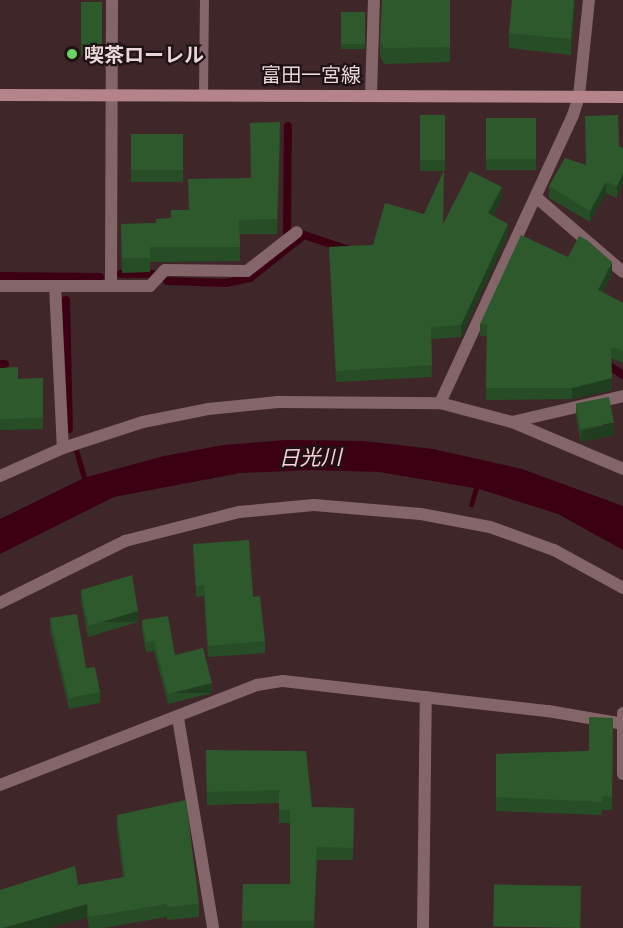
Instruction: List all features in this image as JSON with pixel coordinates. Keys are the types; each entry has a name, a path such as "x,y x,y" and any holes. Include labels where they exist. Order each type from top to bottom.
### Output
{"main road":[{"name":"富田一宮線","path":"0,95 371,94 623,97"}],"street":[{"path":"111,286 112,0"},
{"path":"371,94 374,0"},
{"path":"440,403 537,198 579,96 589,0"},
{"path":"537,198 623,272"},
{"path":"0,286 150,286 165,270 247,271 297,232"},
{"path":"55,286 63,448"},
{"path":"512,422 623,396"},
{"path":"0,476 63,448 142,422 208,409 278,402 440,403 512,422 623,469"},
{"path":"0,603 124,540 239,512 314,505 421,514 490,527 554,550 623,588"},
{"path":"0,785 178,718 257,685 283,681 623,723"},
{"path":"423,928 426,697"},
{"path":"623,713 623,774"},
{"path":"178,718 213,928"}],"lane":[{"path":"203,94 204,0"}],"water":[{"name":"日光川","path":"286,440 364,441 433,449 522,469 623,506 623,550 558,514 479,489 473,508 469,506 474,488 379,472 311,470 240,473 114,497 0,554 0,519 82,479 74,451 79,450 87,477 164,456 224,445"}],"building":[{"path":"382,0 450,0 450,47 384,48 380,40"},
{"path":"512,0 574,0 571,39 509,33"},
{"path":"81,2 102,2 102,44 81,44"},
{"path":"341,12 365,12 365,44 341,44"},
{"path":"420,115 445,115 445,160 420,160"},
{"path":"618,115 619,146 623,148 623,173 617,186 606,182 590,211 549,186 565,158 586,165 585,116"},
{"path":"486,118 536,118 536,159 486,159"},
{"path":"280,122 277,219 239,220 240,247 150,247 150,258 122,258 121,224 156,223 156,219 171,218 171,210 189,210 188,179 251,178 250,123"},
{"path":"131,134 183,134 183,170 131,170"},
{"path":"444,170 443,224 470,171 502,187 488,213 508,224 461,325 431,327 432,365 336,371 329,247 373,245 385,203 424,214"},
{"path":"521,235 568,257 579,236 587,240 612,262 598,290 623,303 623,351 611,347 612,378 572,388 486,388 487,324 480,324"},
{"path":"18,367 18,379 43,378 43,418 0,419 0,368"},
{"path":"609,397 614,423 581,429 576,403"},
{"path":"249,540 253,597 260,596 265,641 208,646 204,585 196,586 193,544"},
{"path":"132,575 138,611 88,626 81,590"},
{"path":"77,614 86,668 95,667 100,692 69,698 50,618"},
{"path":"168,616 175,655 203,648 212,683 168,694 154,641 146,642 142,620"},
{"path":"589,717 613,718 612,797 602,796 602,802 496,797 496,754 589,751"},
{"path":"206,750 306,751 312,807 354,808 353,848 317,847 314,921 242,921 243,884 290,884 290,810 279,810 279,790 207,792"},
{"path":"186,800 199,904 167,907 167,904 89,917 87,904 0,928 0,890 75,866 78,885 125,877 117,815"},
{"path":"494,884 581,886 580,928 493,926"}],"waterway":[{"path":"287,232 288,126"},
{"path":"167,281 226,283 250,278 304,235 349,250"},
{"path":"121,274 153,274"},
{"path":"0,276 100,277"},
{"path":"66,300 69,429"},
{"path":"605,363 623,375"},
{"path":"0,364 5,364"}],"place":[{"name":"喫茶ローレル","path":"72,54"}]}
